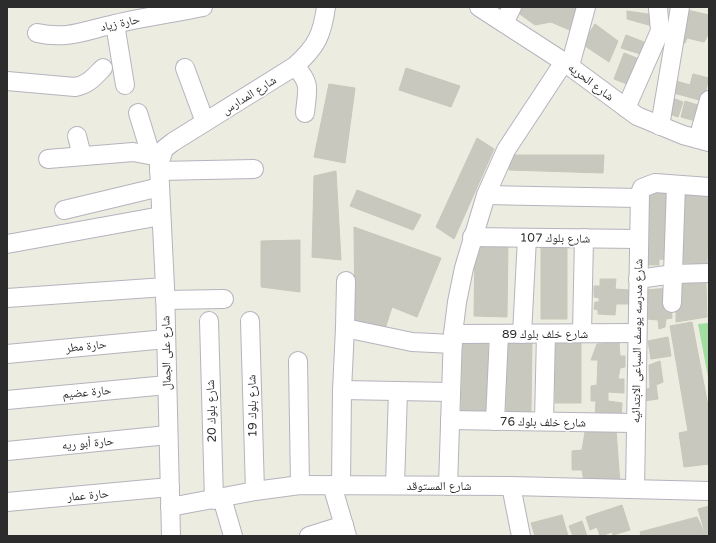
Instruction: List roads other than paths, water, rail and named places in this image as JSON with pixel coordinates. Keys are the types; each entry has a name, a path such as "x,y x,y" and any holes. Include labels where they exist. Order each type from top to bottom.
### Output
{"street":[{"name":"حارة زياد","path":"36,33 48,36 74,34 115,24 204,7"},
{"name":"شارع المدارس","path":"158,168 164,149 295,66 308,54 318,39 324,22 326,7"},
{"name":"شارع الحريه","path":"479,7 567,64 637,116 683,135 704,140"},
{"path":"504,23 512,7"},
{"path":"448,486 453,339 457,302 472,237 486,195 506,150 567,64 586,7"},
{"path":"660,126 680,7"},
{"path":"626,108 660,31 658,8"},
{"path":"115,24 125,85"},
{"path":"295,66 303,75 308,86 305,113"},
{"path":"7,81 75,87 91,80 103,68"},
{"path":"185,68 205,122"},
{"path":"704,140 709,100"},
{"name":"شارع على الجمال","path":"138,113 158,168 165,294 171,536"},
{"path":"77,136 82,156"},
{"path":"48,159 133,152 158,168"},
{"path":"64,210 158,168 254,168"},
{"path":"486,195 639,195 642,188 655,183 709,187"},
{"path":"672,303 676,185"},
{"name":"شارع مدرسه يوسف السباعى الابتدائيه","path":"635,489 639,195"},
{"path":"7,244 161,216"},
{"name":"شارع بلوك 107","path":"472,237 638,239"},
{"path":"522,334 527,238"},
{"path":"582,333 584,238"},
{"path":"638,279 674,274 709,272"},
{"path":"309,536 345,531 336,485 342,390 346,281"},
{"path":"7,298 165,294 224,299"},
{"name":"شارع بلوك 20","path":"209,321 218,499 233,536"},
{"name":"شارع بلوك 19","path":"250,321 254,491"},
{"name":"شارع خلف بلوك 89","path":"345,328 412,342 499,334 637,333"},
{"path":"495,421 499,334"},
{"path":"544,422 546,334"},
{"name":"حارة مطر","path":"7,354 166,339"},
{"path":"298,361 300,485"},
{"name":"حارة عضيم","path":"7,400 167,385"},
{"path":"342,390 451,392"},
{"path":"395,485 398,391"},
{"name":"شارع خلف بلوك 76","path":"450,420 635,423"},
{"name":"حارة أبو ريه","path":"7,450 168,435"},
{"name":"شارع المستوقد","path":"170,507 254,491 300,485 511,486 709,491"},
{"path":"511,486 521,536"},
{"name":"حارة عمار","path":"7,502 170,487"}]}
